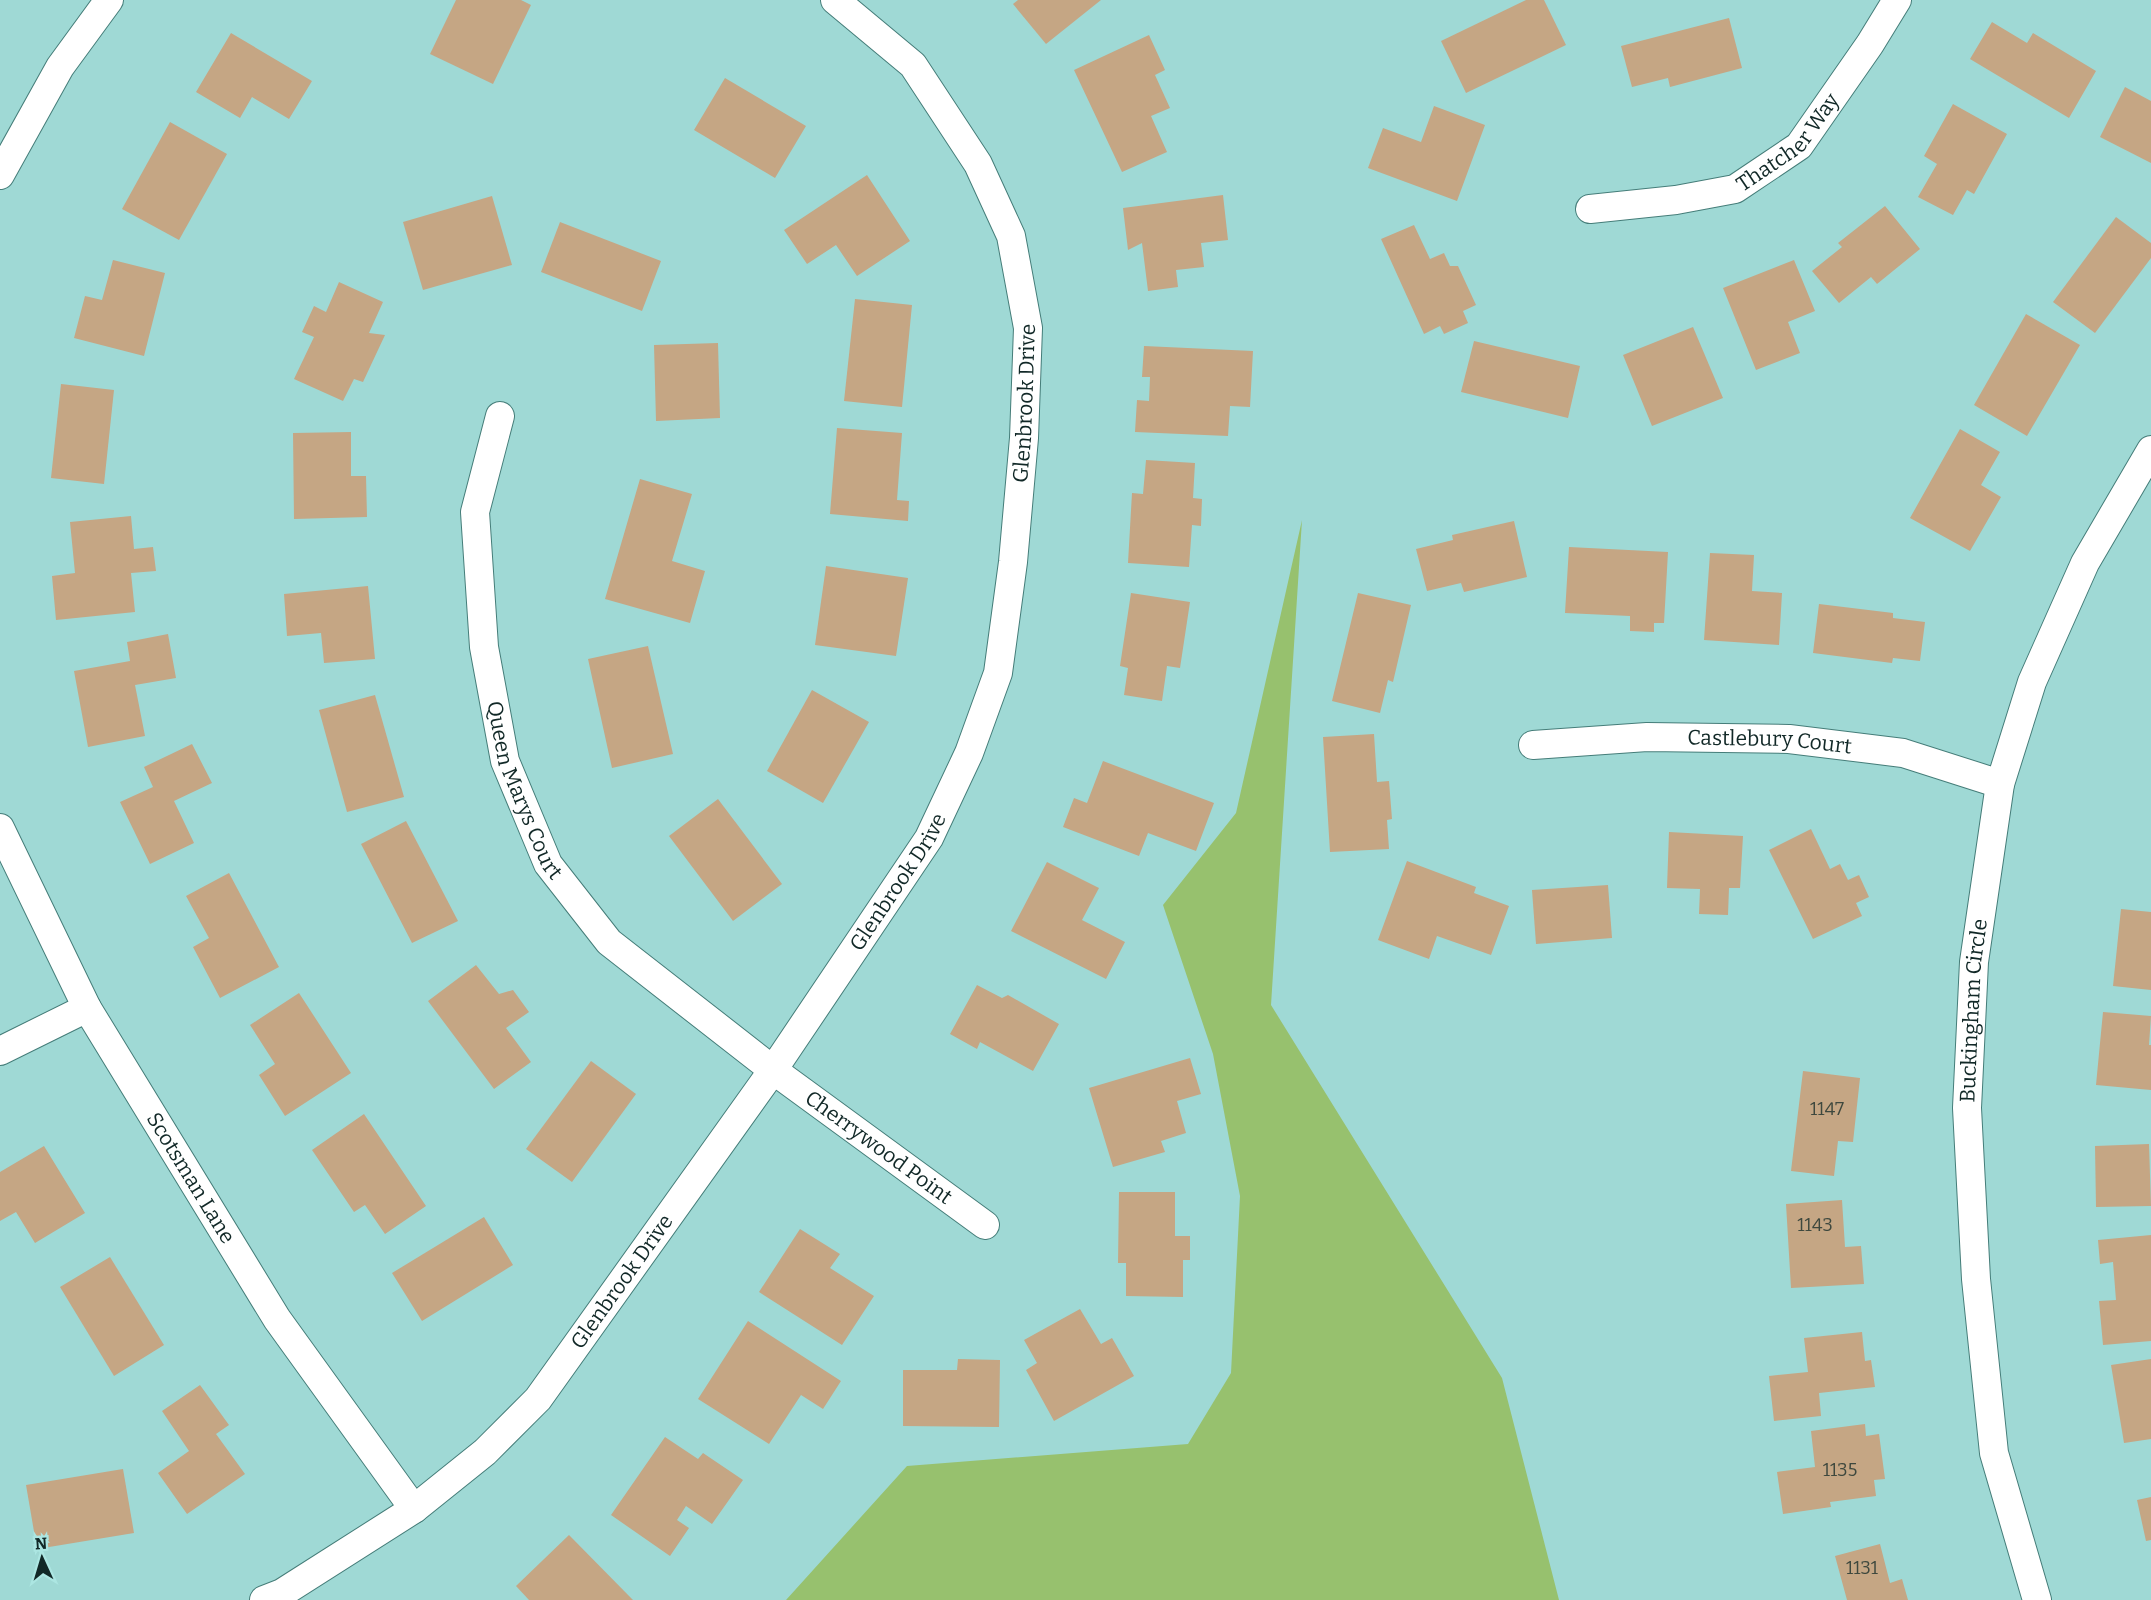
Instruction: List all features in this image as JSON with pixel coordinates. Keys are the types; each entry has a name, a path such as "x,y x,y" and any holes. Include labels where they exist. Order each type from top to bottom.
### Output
{"street":[{"path":"0,175 60,67 109,0"},
{"name":"Glenbrook Drive","path":"264,1600 282,1593 414,1509 485,1452 538,1400 772,1070 929,838 969,753 998,673 1013,562 1024,438 1028,328 1011,236 978,164 913,65 836,0"},
{"name":"Thatcher Way","path":"1590,209 1676,200 1735,189 1799,146 1870,44 1897,0"},
{"name":"Queen Marys Court","path":"500,416 475,512 484,647 505,762 548,864 609,942 772,1070"},
{"name":"Buckingham Circle","path":"2037,1600 1994,1453 1976,1279 1966,1108 1974,962 2000,784 2032,682 2085,563 2151,450"},
{"name":"Castlebury Court","path":"1533,745 1647,737 1789,740 1903,753 2000,784"},
{"name":"Scotsman Lane","path":"0,828 87,1008 277,1320 414,1509"},
{"path":"0,1051 87,1008"},
{"name":"Cherrywood Point","path":"772,1070 985,1225"}],"green space":[{"path":"1302,520 1271,1005 1502,1378 1559,1600 786,1600 907,1466 1188,1444 1231,1373 1240,1196 1213,1054 1163,905 1236,813"}],"building":[{"path":"456,0 521,0 531,5 493,84 430,54"},
{"path":"1018,0 1101,0 1046,44 1013,4"},
{"path":"1526,0 1544,0 1566,45 1466,93 1441,41"},
{"path":"1729,18 1742,68 1670,87 1668,78 1632,87 1621,46"},
{"path":"1992,22 2027,43 2033,33 2096,71 2069,118 1970,59"},
{"path":"231,33 312,81 289,119 252,97 240,118 196,92"},
{"path":"1149,35 1165,70 1155,75 1170,108 1151,116 1167,152 1122,172 1074,70"},
{"path":"725,78 806,126 775,178 694,130"},
{"path":"2125,87 2151,101 2151,163 2100,137"},
{"path":"1953,104 2007,134 1974,194 1967,190 1953,215 1918,197 1937,164 1924,156"},
{"path":"1434,106 1485,125 1457,201 1368,168 1383,128 1421,142"},
{"path":"170,122 227,154 179,240 122,209"},
{"path":"867,175 910,241 857,276 836,245 807,264 784,230"},
{"path":"1223,195 1228,240 1201,243 1204,267 1176,270 1178,287 1148,291 1142,243 1128,250 1123,208"},
{"path":"492,196 512,265 423,290 403,222"},
{"path":"1885,206 1920,249 1877,284 1871,277 1839,303 1812,271 1842,247 1838,243"},
{"path":"2116,217 2151,243 2151,258 2095,333 2053,302"},
{"path":"560,222 661,261 642,311 541,272"},
{"path":"1414,225 1430,259 1444,253 1450,266 1458,266 1476,305 1463,311 1468,323 1444,334 1440,326 1424,334 1381,239"},
{"path":"113,260 165,273 144,356 74,338 85,296 102,300"},
{"path":"1794,260 1815,311 1788,322 1800,353 1756,370 1723,288"},
{"path":"339,282 383,302 369,333 385,335 363,382 354,379 343,401 294,379 314,337 302,332 314,306 326,312"},
{"path":"855,299 912,305 902,407 844,401"},
{"path":"2026,314 2080,345 2027,436 1974,405"},
{"path":"1693,327 1723,398 1652,426 1623,355"},
{"path":"1474,341 1580,366 1568,418 1461,392"},
{"path":"718,343 720,418 656,421 654,345"},
{"path":"1144,346 1253,351 1250,407 1230,406 1228,436 1135,432 1137,400 1149,401 1150,377 1142,377"},
{"path":"61,384 114,390 104,484 51,478"},
{"path":"837,428 902,433 897,500 909,501 908,521 830,514"},
{"path":"1960,429 2000,452 1981,485 2001,497 1970,551 1910,518"},
{"path":"351,432 351,476 366,476 367,517 294,519 293,433"},
{"path":"1146,460 1195,463 1193,498 1202,499 1201,526 1192,525 1189,567 1128,563 1132,493 1143,494"},
{"path":"640,479 692,494 672,561 705,571 690,623 605,599"},
{"path":"131,516 134,549 153,547 156,571 131,573 135,612 56,620 52,576 75,573 70,522"},
{"path":"1514,521 1527,577 1464,592 1461,583 1427,591 1416,549 1453,540 1452,535"},
{"path":"1569,547 1668,552 1664,623 1654,623 1654,632 1630,631 1630,616 1565,613"},
{"path":"1710,553 1754,555 1752,591 1782,593 1779,645 1704,640"},
{"path":"826,566 908,578 896,656 815,645"},
{"path":"368,586 375,659 324,663 321,633 287,636 284,594"},
{"path":"1131,593 1190,602 1180,668 1167,666 1162,701 1124,695 1128,668 1120,666"},
{"path":"1358,593 1411,605 1393,682 1388,680 1380,713 1332,701"},
{"path":"1819,604 1893,613 1893,618 1925,622 1920,661 1893,658 1892,663 1813,653"},
{"path":"168,634 176,678 135,685 145,736 88,747 74,671 130,661 127,642"},
{"path":"648,646 673,754 612,768 588,659"},
{"path":"812,690 869,722 823,803 767,771"},
{"path":"375,695 404,797 347,812 319,710"},
{"path":"1374,734 1377,782 1389,781 1392,819 1387,820 1389,849 1330,852 1323,737"},
{"path":"192,744 212,783 174,801 194,843 150,864 120,802 153,787 144,767"},
{"path":"1103,761 1214,803 1196,851 1148,833 1139,856 1063,827 1074,798 1087,803"},
{"path":"718,799 782,884 733,921 669,836"},
{"path":"406,821 458,921 412,943 361,844"},
{"path":"1811,829 1830,869 1840,864 1848,880 1859,875 1869,897 1856,903 1862,916 1813,939 1769,850"},
{"path":"1669,832 1743,836 1740,888 1729,888 1728,915 1699,914 1700,889 1667,888"},
{"path":"1407,861 1476,887 1474,893 1509,906 1491,955 1437,936 1429,959 1378,940"},
{"path":"1047,862 1099,888 1082,920 1125,942 1106,979 1011,931"},
{"path":"229,873 279,967 220,998 193,947 209,938 186,896"},
{"path":"1608,885 1612,938 1536,944 1532,890"},
{"path":"2121,909 2151,912 2151,990 2113,986"},
{"path":"476,965 499,994 513,990 529,1012 506,1028 531,1062 494,1089 428,1001"},
{"path":"977,985 1002,998 1008,995 1059,1024 1033,1071 980,1042 977,1049 950,1034"},
{"path":"299,993 351,1073 285,1116 259,1075 275,1064 250,1025"},
{"path":"2103,1012 2151,1016 2149,1045 2151,1045 2151,1090 2096,1085"},
{"path":"1190,1058 1201,1094 1177,1101 1186,1133 1161,1141 1165,1152 1113,1167 1089,1088"},
{"path":"591,1061 636,1094 572,1182 526,1149"},
{"path":"1803,1071 1860,1078 1853,1142 1838,1141 1834,1176 1791,1171"},
{"path":"364,1114 426,1206 385,1234 365,1205 354,1212 312,1150"},
{"path":"2149,1144 2151,1206 2096,1207 2095,1146"},
{"path":"44,1146 85,1213 35,1243 16,1212 0,1221 0,1172"},
{"path":"1119,1192 1175,1192 1175,1236 1190,1236 1190,1260 1183,1260 1183,1297 1126,1296 1126,1263 1118,1263"},
{"path":"1842,1200 1845,1247 1861,1246 1864,1284 1791,1288 1786,1204"},
{"path":"484,1217 513,1265 422,1321 392,1273"},
{"path":"800,1229 840,1254 830,1268 874,1296 842,1345 759,1292"},
{"path":"2151,1235 2151,1341 2103,1345 2099,1301 2116,1300 2113,1262 2100,1264 2098,1240"},
{"path":"110,1257 164,1345 114,1376 60,1287"},
{"path":"1080,1309 1101,1344 1112,1338 1134,1376 1054,1421 1026,1370 1037,1363 1024,1340"},
{"path":"748,1321 841,1381 823,1409 801,1395 769,1444 698,1399"},
{"path":"1862,1332 1865,1361 1871,1360 1875,1387 1819,1393 1821,1416 1774,1421 1769,1376 1808,1372 1804,1338"},
{"path":"958,1359 1000,1360 999,1427 903,1426 903,1370 957,1370"},
{"path":"2151,1359 2151,1439 2124,1443 2111,1365"},
{"path":"200,1385 229,1425 216,1434 245,1474 187,1514 158,1473 189,1451 162,1411"},
{"path":"1865,1424 1866,1436 1879,1434 1885,1479 1874,1480 1876,1496 1830,1502 1831,1507 1783,1514 1777,1472 1815,1467 1811,1431"},
{"path":"665,1437 698,1459 703,1453 743,1480 712,1524 686,1506 677,1520 689,1528 670,1556 611,1515"},
{"path":"123,1469 134,1533 37,1549 26,1485"},
{"path":"2151,1497 2151,1540 2146,1541 2137,1500"},
{"path":"569,1535 633,1600 529,1600 516,1586"},
{"path":"1880,1544 1890,1583 1902,1579 1908,1600 1847,1600 1835,1556"}]}
